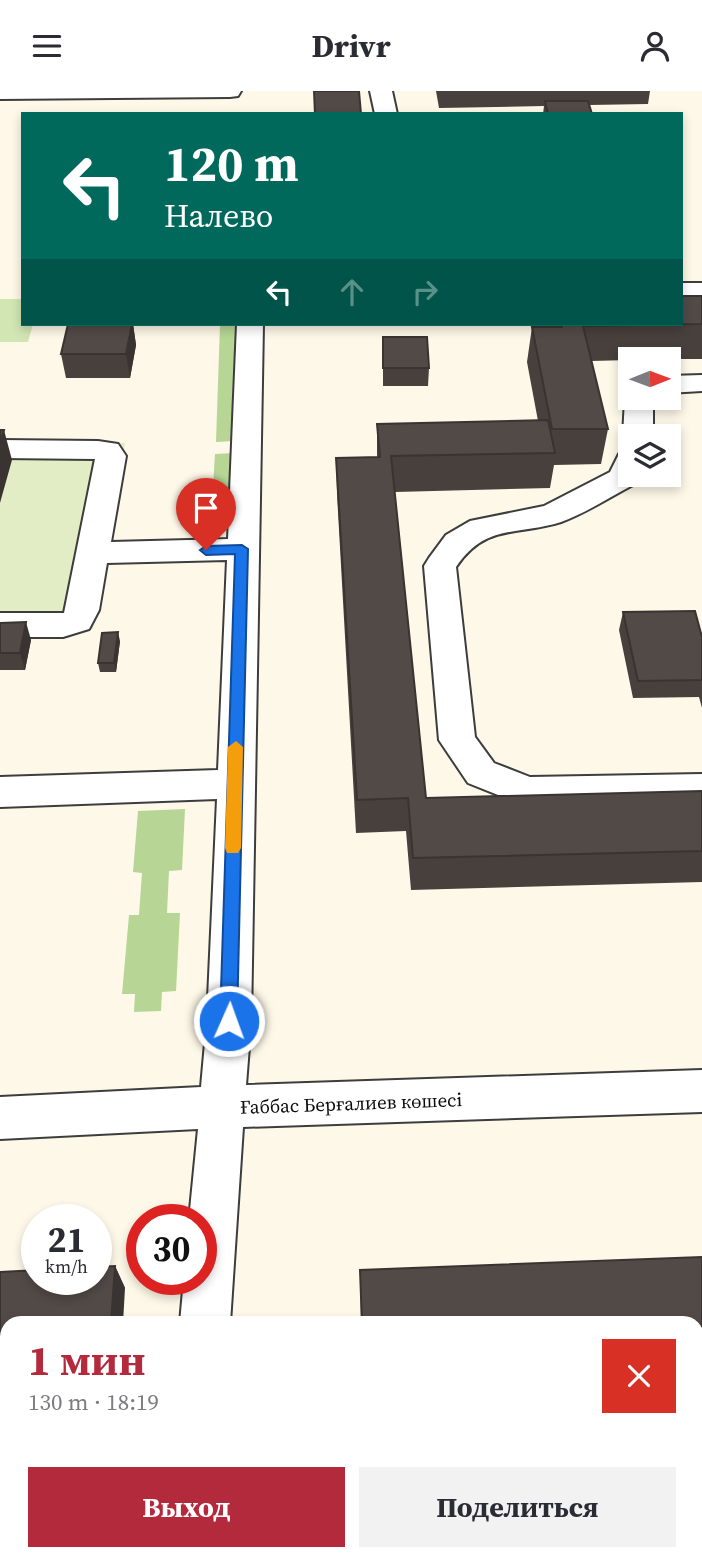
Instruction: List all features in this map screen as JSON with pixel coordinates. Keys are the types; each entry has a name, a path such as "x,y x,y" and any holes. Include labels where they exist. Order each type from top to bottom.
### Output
{"street":[{"path":"0,93 230,91"},
{"path":"381,91 386,112"},
{"path":"206,1316 229,1021 234,783 250,326"},
{"path":"681,384 702,383"},
{"path":"0,449 107,451 111,457 82,610 77,621 63,625 0,625"},
{"path":"618,480 552,514 481,528 457,542 440,566 457,740 481,773 528,792 702,789"},
{"path":"92,553 242,549"},
{"path":"0,792 234,783"},
{"name":"Ғаббас Берғалиев көшесі","path":"0,1118 222,1107 702,1091"}],"green space":[{"path":"0,299 21,299 21,326 32,326 28,342 0,342"},
{"path":"220,326 237,326 234,441 216,442"},
{"path":"0,443 125,443 93,629 0,629"},
{"path":"233,453 229,522 210,534 215,454"},
{"path":"185,809 182,870 169,871 167,913 180,913 176,991 162,992 161,1011 134,1012 135,994 122,994 129,915 139,915 142,873 133,872 138,811"}],"building":[{"path":"314,91 359,91 361,112 315,112"},
{"path":"545,101 588,101 591,112 548,112"},
{"path":"683,296 702,296 702,324 683,324"},
{"path":"68,326 132,326 126,354 61,354"},
{"path":"583,326 608,429 552,429 532,327"},
{"path":"383,337 427,337 429,368 383,368"},
{"path":"548,420 555,453 391,456 426,798 702,791 702,851 413,858 408,798 357,800 336,458 380,457 377,424"},
{"path":"695,611 702,637 702,680 638,681 623,612"},
{"path":"26,622 20,653 0,653 0,623"},
{"path":"118,632 114,663 98,663 102,633"},
{"path":"702,1257 702,1316 362,1316 360,1270"},
{"path":"112,1266 115,1266 111,1316 0,1316 0,1272 21,1271 21,1295 112,1295"}],"slow traffic":[{"path":"233,848 236,747"}],"route":[{"path":"206,550 242,549 229,1021"}]}
